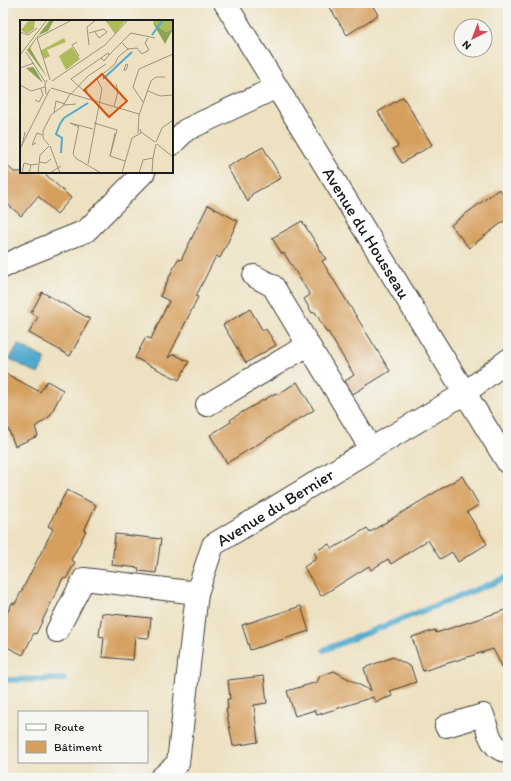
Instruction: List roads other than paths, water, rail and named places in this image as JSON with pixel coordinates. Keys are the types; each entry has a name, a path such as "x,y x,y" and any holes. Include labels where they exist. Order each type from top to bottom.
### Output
{"street":[{"name":"Avenue du Housseau","path":"225,3 508,463"},
{"path":"173,143 186,130 277,87"},
{"path":"3,267 26,255 86,231 143,173"},
{"path":"254,276 273,286 371,448"},
{"path":"207,405 308,345"},
{"name":"Avenue du Bernier","path":"161,778 178,763 197,593 213,545 371,448 465,393 508,360"},
{"path":"57,631 84,579 197,593"},
{"path":"446,726 483,715 492,742 504,751 508,751"}],"water":[{"path":"18,344 46,359 38,374 10,359"}],"waterway":[{"path":"324,650 508,577"},
{"path":"3,680 64,679"}]}
